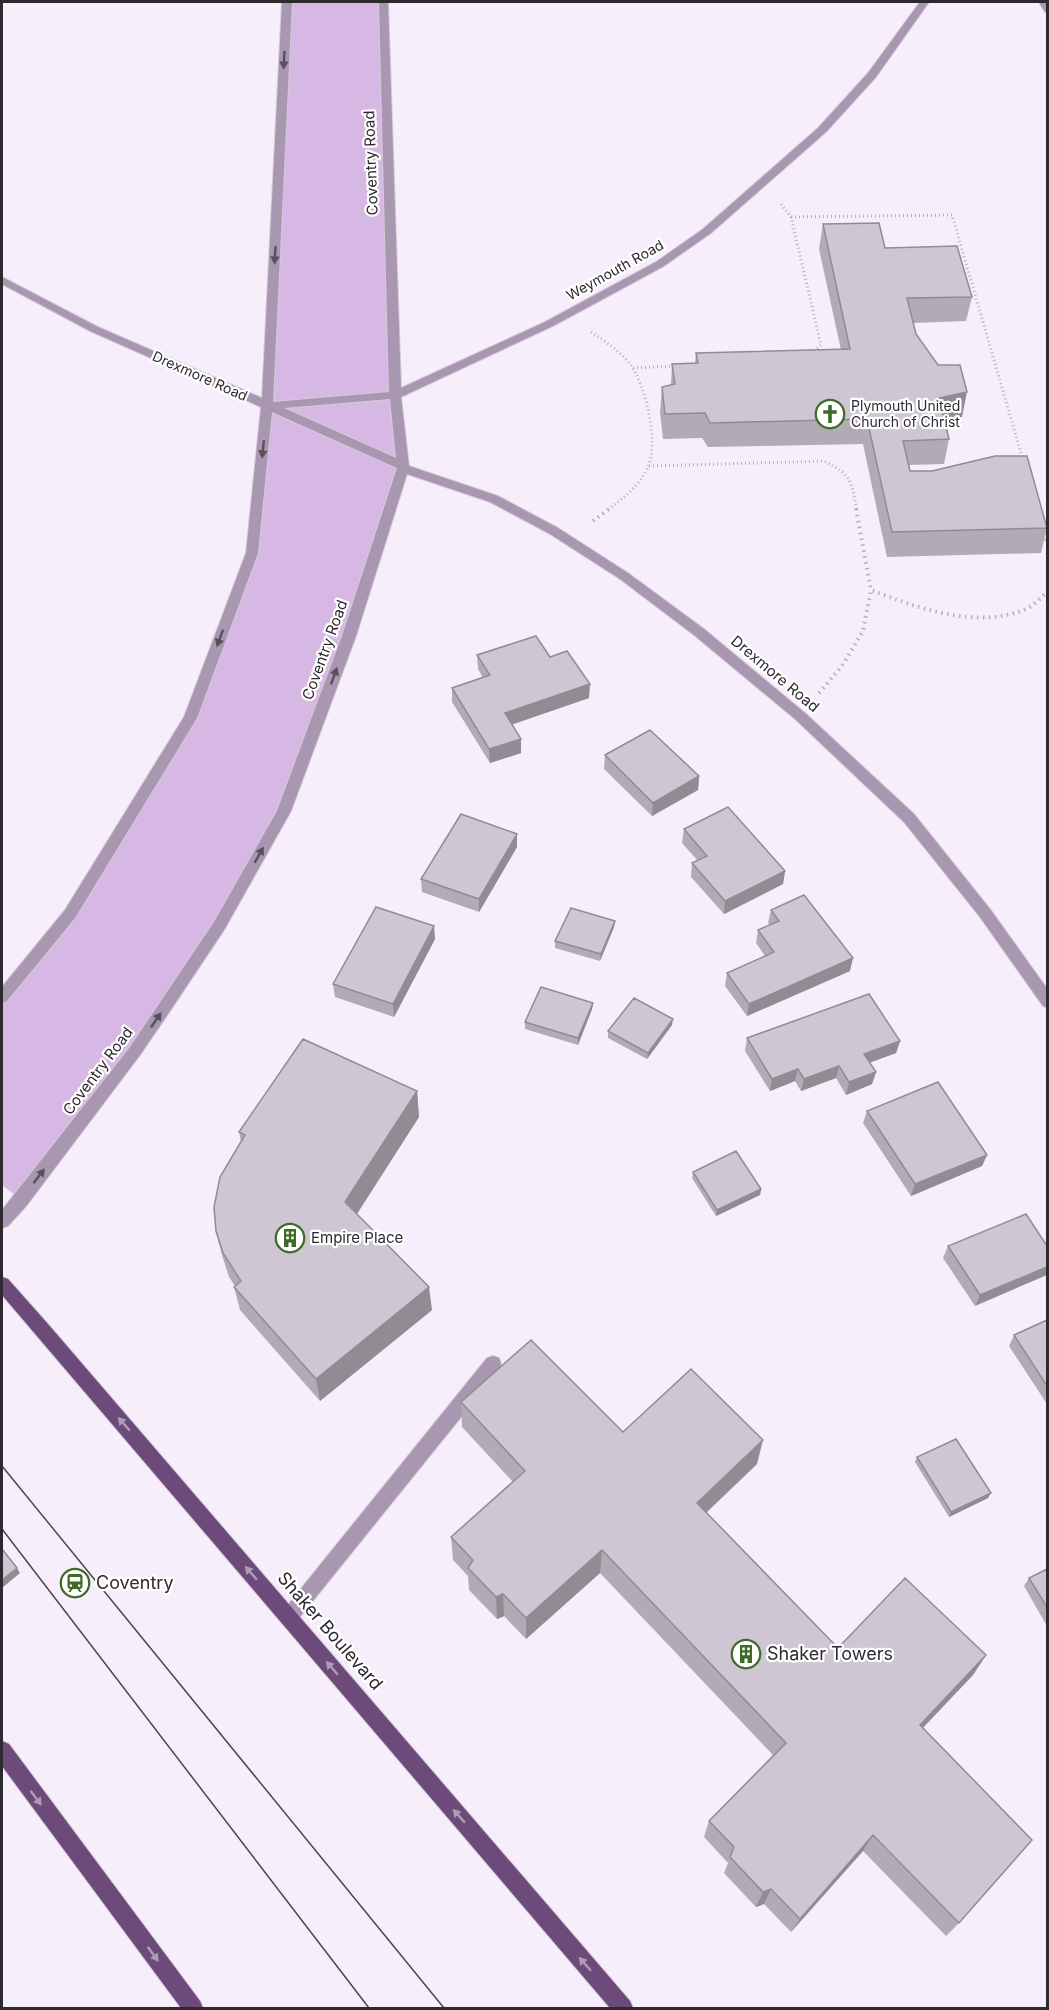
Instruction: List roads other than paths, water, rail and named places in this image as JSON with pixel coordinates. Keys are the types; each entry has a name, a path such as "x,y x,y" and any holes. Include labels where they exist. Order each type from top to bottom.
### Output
{"main road":[{"name":"Shaker Boulevard","path":"2,1284 623,2008"},
{"path":"2,1751 193,2008"}],"street":[{"path":"2,997 70,915 190,718 252,553 267,406 287,2"},
{"name":"Coventry Road","path":"2,1221 21,1200 135,1051 219,926 284,812 349,636 402,466 395,395 383,2"},
{"name":"Weymouth Road","path":"267,406 395,395 549,324 660,264 707,231 822,130 872,75 925,2"},
{"path":"1044,2 1047,10"},
{"name":"Drexmore Road","path":"2,280 94,330 402,466 494,499 554,531 624,576 699,632 800,716 909,818 985,913 1047,1002"},
{"path":"289,1617 493,1364"}],"tram line":[{"path":"2,1466 444,2008"},
{"path":"2,1529 369,2008"}],"place":[{"name":"Plymouth United Church of Christ","path":"830,414"},
{"name":"Empire Place","path":"290,1238"},
{"name":"Coventry","path":"75,1583"},
{"name":"Shaker Towers","path":"746,1654"}]}
